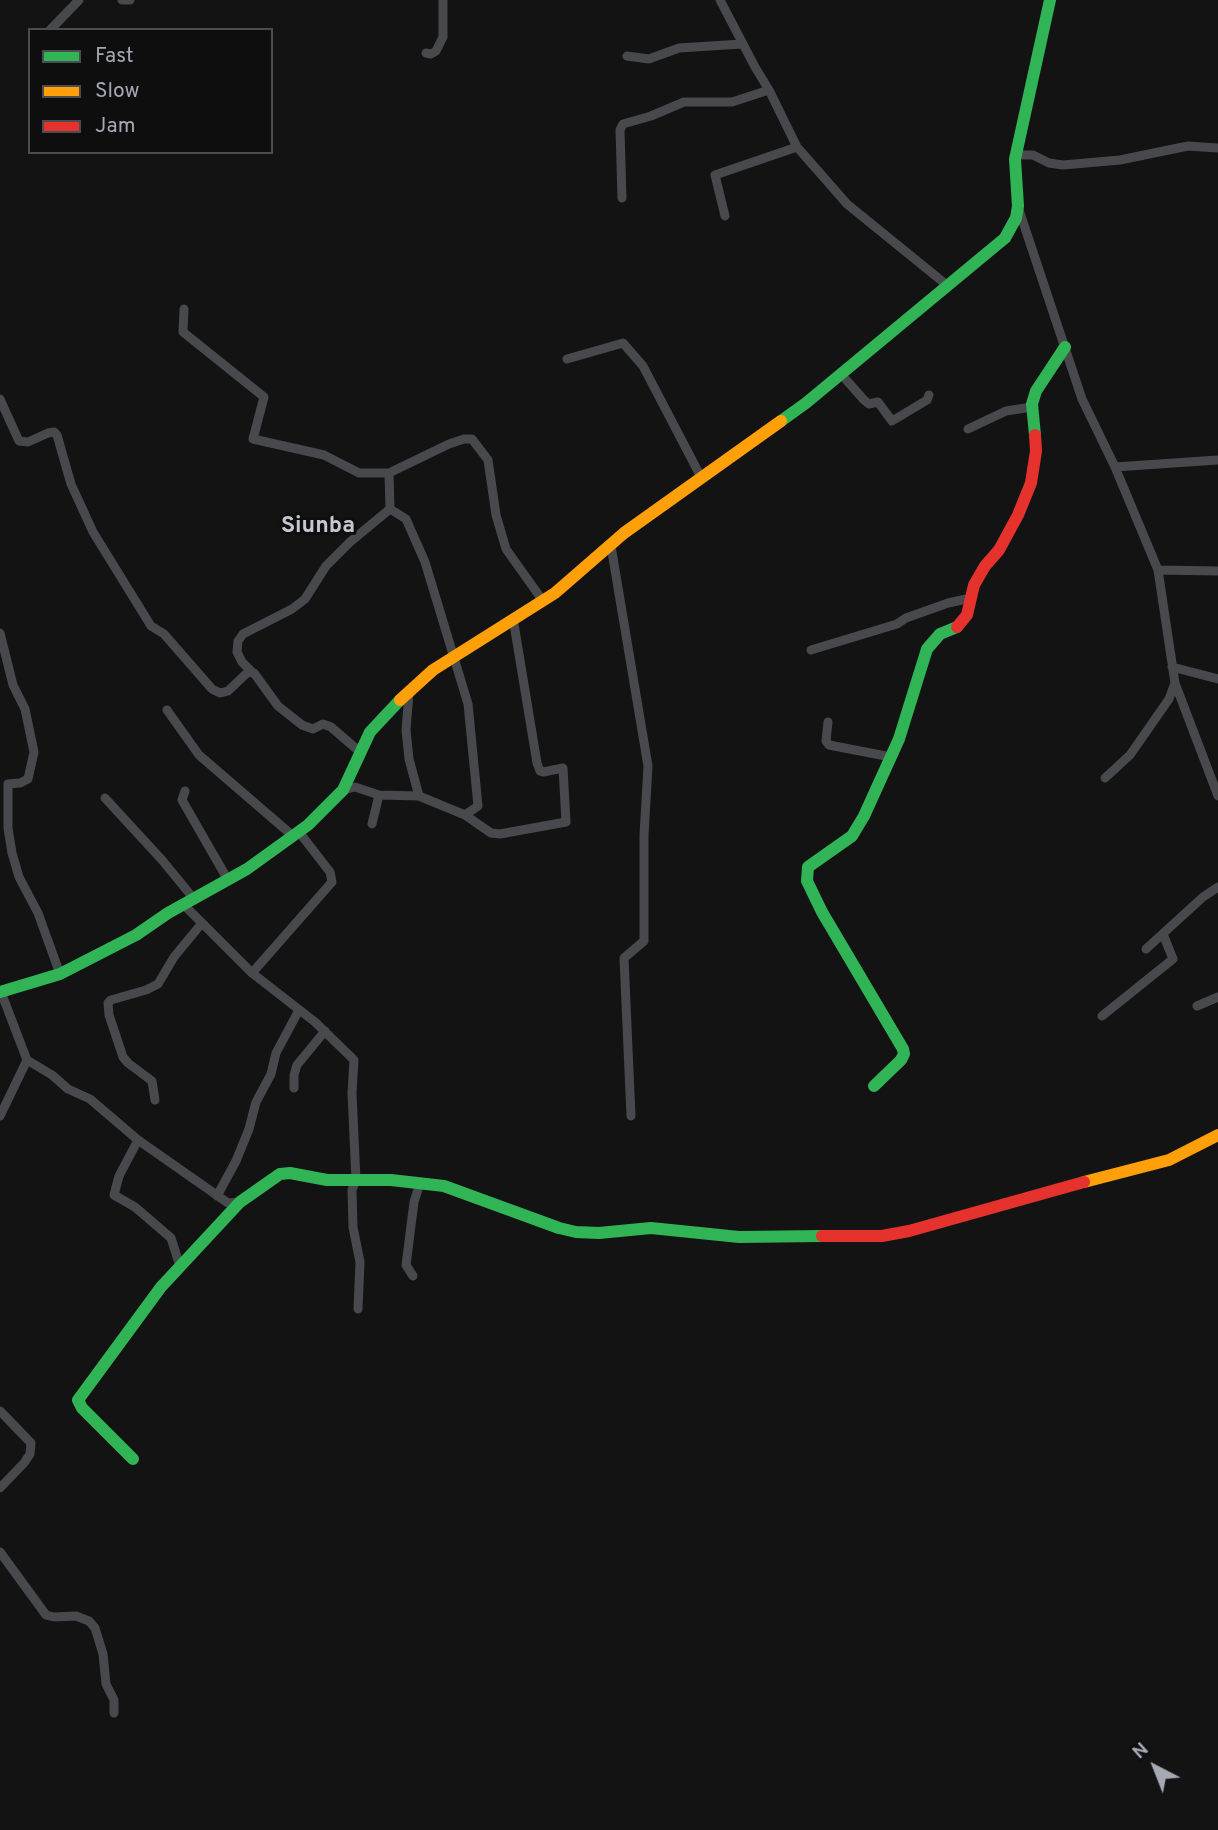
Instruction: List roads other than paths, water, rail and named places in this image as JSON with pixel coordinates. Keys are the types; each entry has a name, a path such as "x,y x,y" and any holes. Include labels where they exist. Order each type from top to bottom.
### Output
{"street":[{"path":"52,28 79,0"},
{"path":"122,0 130,0"},
{"path":"426,53 436,51 443,37 443,0"},
{"path":"720,0 797,147 847,204 948,286"},
{"path":"1051,0 1016,155 1018,206 1082,399 1115,467 1158,570 1175,683 1218,796"},
{"path":"627,56 649,59 679,48 742,44"},
{"path":"622,198 620,130 623,124 684,102 732,102 769,90"},
{"path":"1016,155 1033,155 1049,163 1063,165 1120,160 1188,146 1217,150"},
{"path":"724,216 715,175 797,147"},
{"path":"240,1202 228,1203 217,1196 138,1140 90,1098 68,1089 52,1074 27,1060 1,992 60,974 136,935 228,880 296,834 343,790 370,732 438,665 543,601 624,533 806,403 1005,238 1016,218 1018,206"},
{"path":"184,309 183,332 264,397 253,439 324,455 359,472 389,473 449,444 472,439 488,460 496,515 506,549 543,601"},
{"path":"566,359 623,343 643,366 702,478"},
{"path":"874,1086 901,1060 903,1049 822,912 807,881 808,867 852,836 864,816 891,757 915,692 927,649 940,634 956,629 961,624 967,615 974,585 985,565 999,550 1018,515 1031,483 1036,451 1032,407 1036,391 1065,347"},
{"path":"841,374 869,404 878,402 892,421 926,400 929,395"},
{"path":"0,399 19,442 28,442 48,433 54,432 57,435 71,484 93,532 151,626 164,634 212,689 220,693 228,691 248,672 253,673"},
{"path":"968,429 1006,411 1032,407"},
{"path":"1115,467 1218,460"},
{"path":"389,473 390,509"},
{"path":"360,752 331,727 323,724 313,729 302,725 278,706 242,662 237,652 238,641 243,634 292,609 305,599 326,566 390,509"},
{"path":"390,509 406,519 425,562 468,704 478,806 465,815"},
{"path":"611,546 648,766 644,835 644,941 625,958 631,1116"},
{"path":"1158,570 1218,571"},
{"path":"811,650 897,624 906,618 948,603 971,598"},
{"path":"343,790 355,787 379,794 419,796 465,815 491,833 500,834 566,822 563,768 543,772 537,763 513,618"},
{"path":"0,633 13,685 25,709 34,752 28,779 20,783 4,783 12,853 19,877 38,913 60,974"},
{"path":"1172,667 1218,679"},
{"path":"1105,778 1130,755 1169,699 1175,683"},
{"path":"410,693 406,730 409,759 419,796"},
{"path":"167,710 199,755 296,834 332,877 332,882 252,973"},
{"path":"828,722 825,741 829,745 891,757"},
{"path":"185,791 183,800 228,880"},
{"path":"372,824 379,794"},
{"path":"105,798 162,860 201,923 252,973 325,1031 355,1063 352,1093 356,1180 352,1190 353,1227 360,1262 358,1309"},
{"path":"1146,949 1203,897 1218,887"},
{"path":"155,1100 152,1081 123,1057 109,1015 108,1003 158,984 174,957 201,923"},
{"path":"1102,1016 1173,959 1163,934"},
{"path":"1197,1006 1218,997"},
{"path":"217,1196 236,1161 256,1102 271,1074 276,1053 299,1010"},
{"path":"294,1088 297,1065 325,1031"},
{"path":"0,1116 27,1060"},
{"path":"133,1459 78,1401 161,1287 180,1266 240,1202 286,1172 327,1180 444,1186 576,1232 599,1233 651,1228 739,1237 882,1236 1169,1160 1218,1135"},
{"path":"138,1140 119,1176 114,1195 135,1207 172,1238 180,1266"},
{"path":"412,1276 406,1265 414,1202 420,1183"},
{"path":"0,1411 31,1443 30,1454 24,1463 0,1488"},
{"path":"0,1552 46,1615 76,1616 89,1621 95,1628 103,1654 106,1684 114,1700 114,1713"}],"district":[{"name":"Siunba","path":"318,527"}]}
